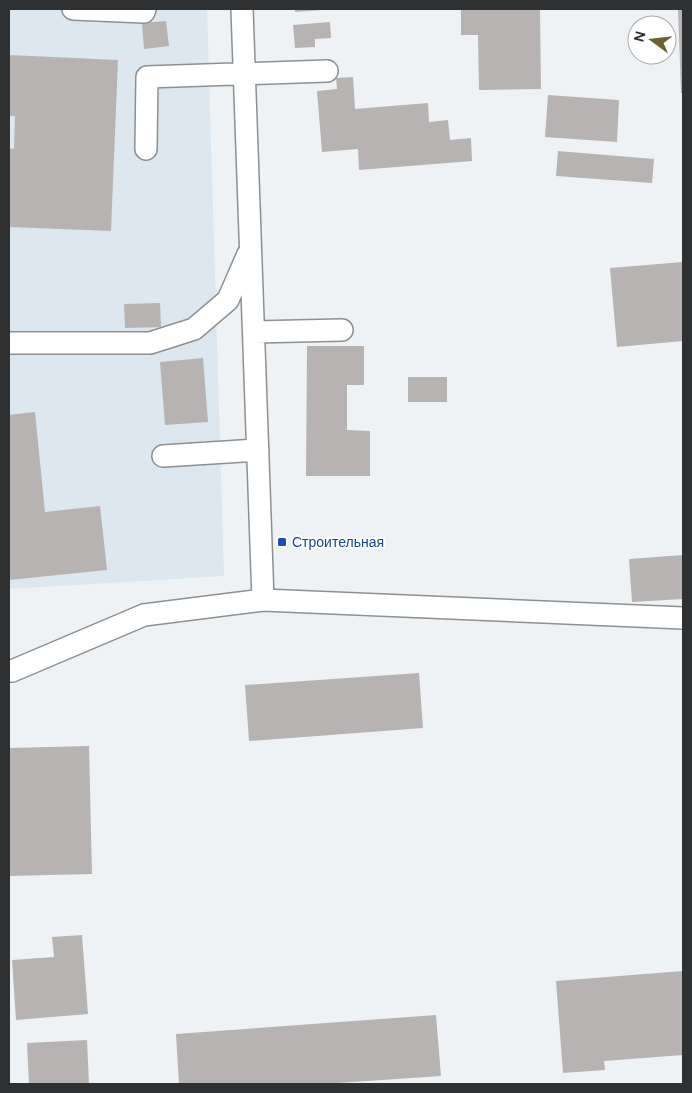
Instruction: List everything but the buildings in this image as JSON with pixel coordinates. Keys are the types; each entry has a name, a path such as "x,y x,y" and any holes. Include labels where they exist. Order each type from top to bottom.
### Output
{"street":[{"path":"73,9 144,12 144,9"},
{"path":"242,9 264,600"},
{"path":"146,149 148,77 327,71"},
{"path":"9,343 150,343 194,328 228,300 250,247"},
{"path":"254,332 342,330"},
{"path":"163,456 258,450"},
{"path":"9,672 144,615 264,600 683,618"}],"shaded area":[{"path":"9,9 207,9 224,576 9,589"}],"place":[{"name":"Строительная","path":"282,542"}]}
